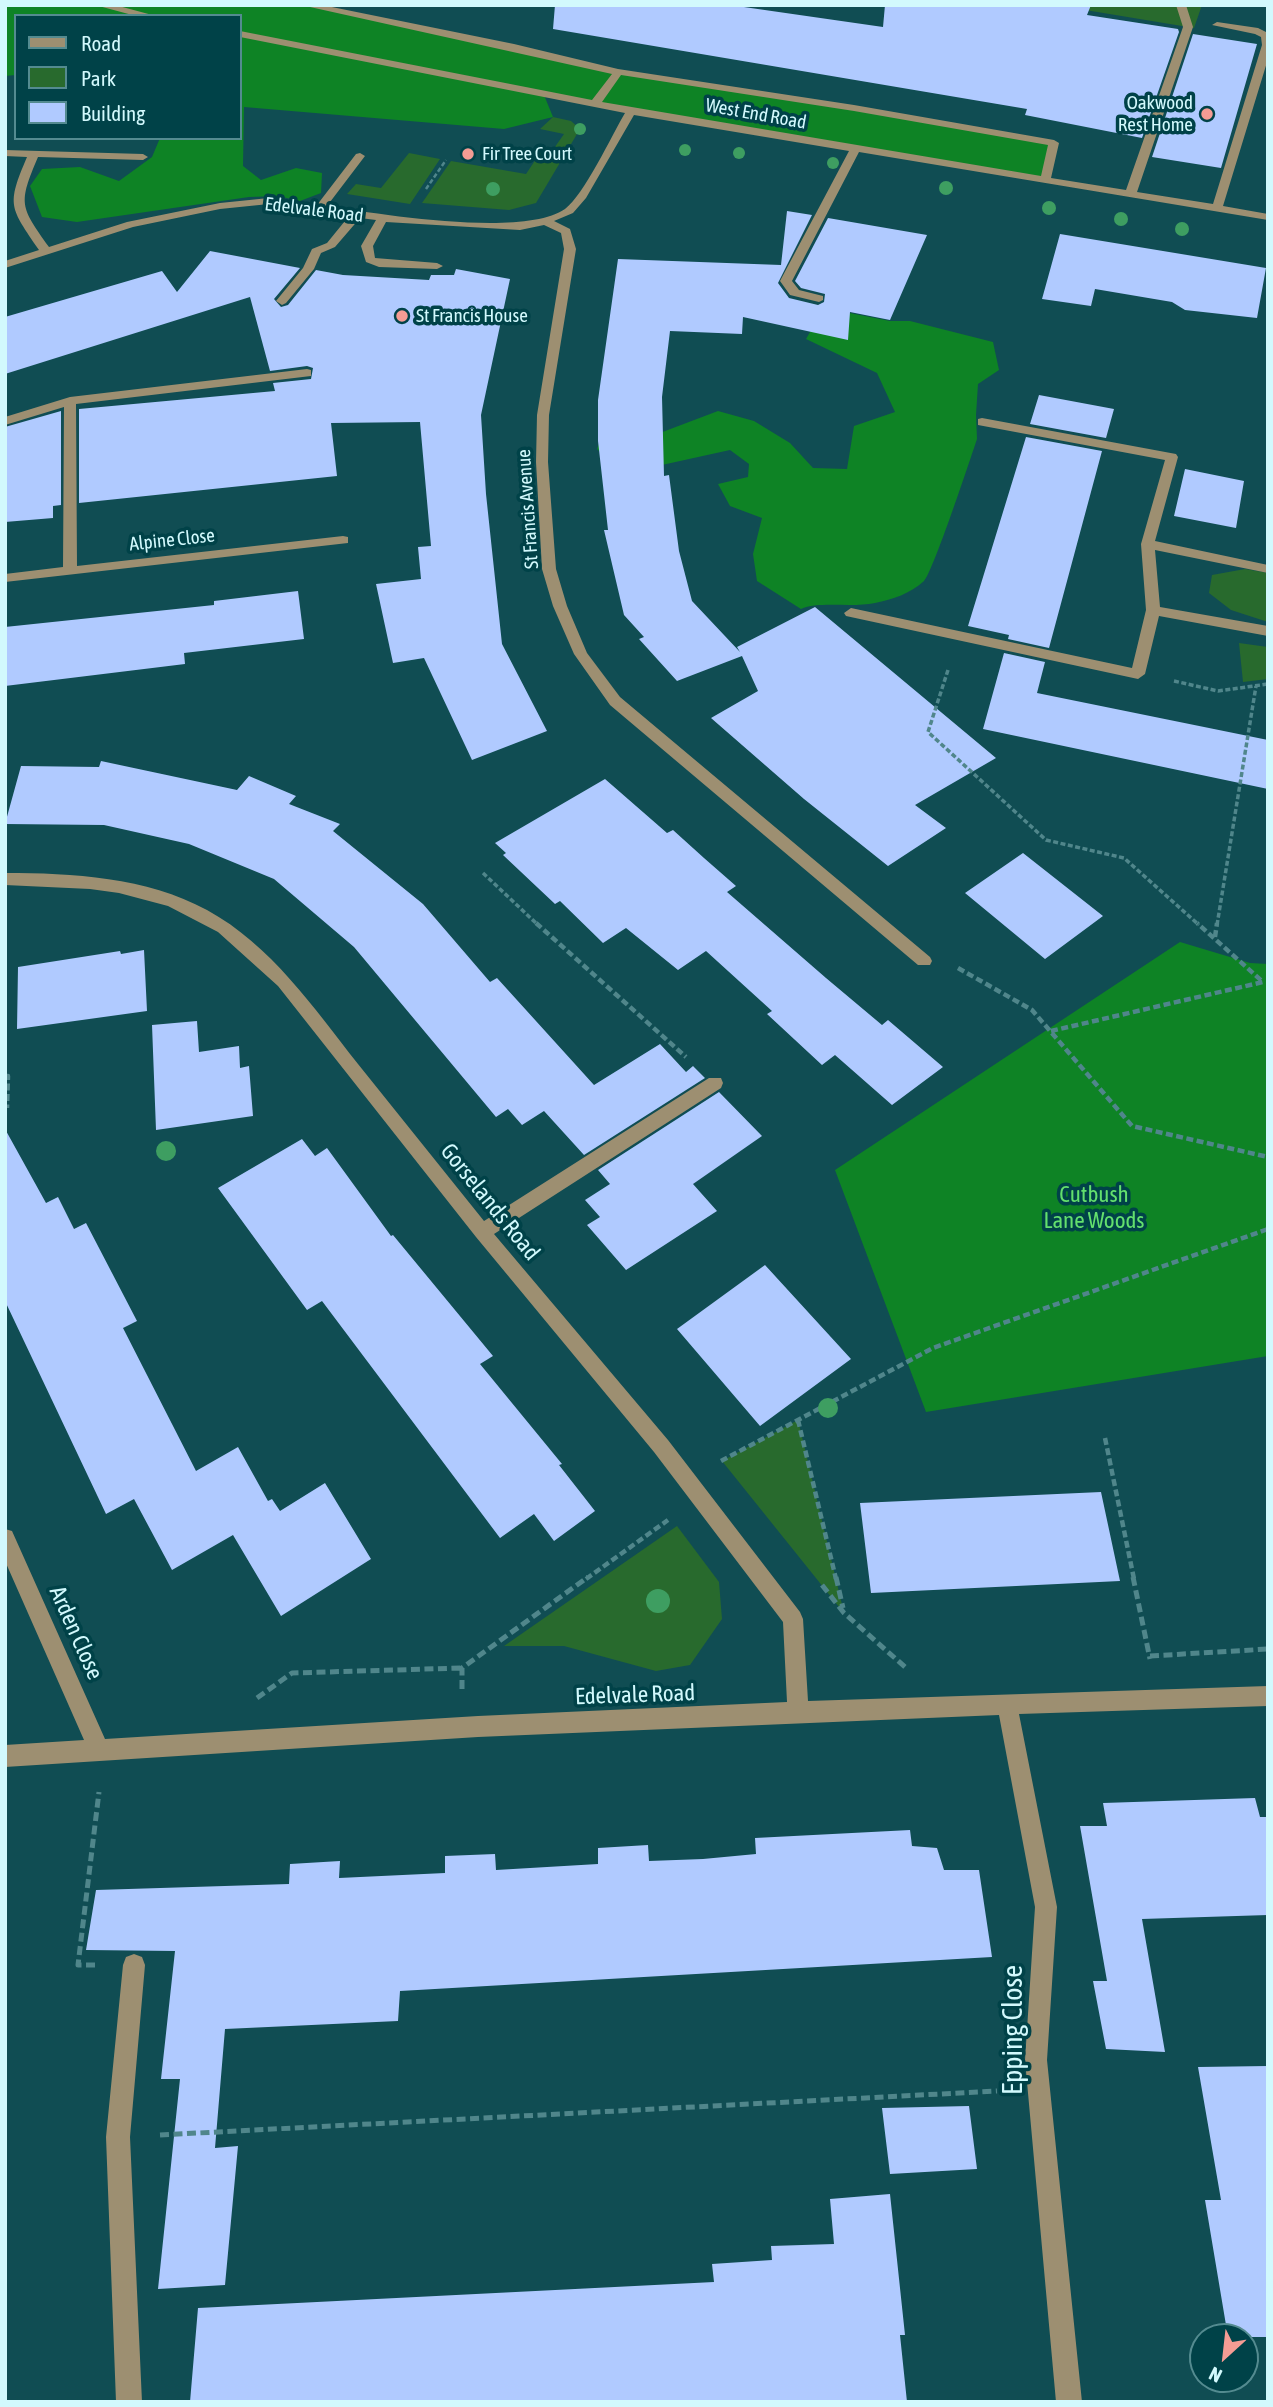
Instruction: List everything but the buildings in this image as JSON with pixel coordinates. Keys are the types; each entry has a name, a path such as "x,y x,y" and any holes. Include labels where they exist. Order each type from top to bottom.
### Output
{"street":[{"path":"100,5 142,14"},
{"path":"306,5 514,47 618,72 854,108 1054,143 1045,180"},
{"path":"1130,195 1188,27 1181,5"},
{"path":"1217,25 1258,31 1266,36 1267,45 1217,209"},
{"name":"West End Road","path":"242,34 631,111 1268,217"},
{"path":"595,104 618,72"},
{"path":"545,221 569,211 582,196 631,111"},
{"path":"819,298 793,293 786,281 856,148"},
{"path":"5,153 143,158"},
{"path":"34,154 15,198 18,211 45,250"},
{"path":"320,209 360,156"},
{"name":"Edelvale Road","path":"5,265 131,224 220,206 268,201 382,219 475,226 520,227 545,221"},
{"path":"282,301 308,269 316,251 331,245 356,215"},
{"path":"382,219 366,246 370,260 379,264 437,267"},
{"name":"St Francis Avenue","path":"545,221 566,231 570,249 543,415 542,462 549,569 560,606 581,654 615,701 924,961"},
{"path":"5,421 70,401 307,373"},
{"path":"70,401 70,570"},
{"path":"851,613 1139,674 1153,610 1148,544 1172,457 982,422"},
{"name":"Alpine Close","path":"5,578 343,540"},
{"path":"1148,544 1268,569"},
{"path":"1153,610 1268,631"},
{"name":"Gorselands Road","path":"5,879 60,879 115,886 188,909 222,927 254,952 284,982 482,1232 687,1480 793,1619 798,1712"},
{"path":"482,1232 715,1083"},
{"name":"Arden Close","path":"5,1538 99,1749"},
{"name":"Edelvale Road","path":"5,1756 461,1727 922,1706 1268,1696"},
{"name":"Epping Close","path":"1007,1704 1046,1907 1036,2060 1069,2402"},
{"path":"129,2402 118,2137 134,1965"}],"path":[{"path":"959,636 928,732 1046,840 1124,858 1266,981"},
{"path":"1139,674 1217,691 1268,684"},
{"path":"1215,938 1256,686"},
{"path":"483,873 583,967 715,1083"},
{"path":"924,961 948,962 1032,1010 1132,1126 1268,1157"},
{"path":"1051,1031 1266,981"},
{"path":"5,1076 8,1076 7,1108"},
{"path":"687,1480 933,1348 1268,1229"},
{"path":"798,1420 844,1613 906,1669 922,1706"},
{"path":"1105,1438 1150,1656 1155,1699"},
{"path":"247,1704 292,1673 462,1668 700,1497"},
{"path":"1150,1656 1268,1649"},
{"path":"461,1727 462,1668"},
{"path":"99,1749 99,1788 78,1965 134,1965"},
{"path":"118,2137 1040,2089"}],"green space":[{"path":"5,5 306,5 618,72 1054,143 1045,180 544,95 553,117 504,129 244,107 243,166 261,180 296,168 322,173 321,193 300,201 278,196 249,197 77,222 42,217 30,186 42,169 80,167 119,181 152,157 159,140 242,140 242,14 14,14 14,75 5,76"},
{"path":"1055,5 1202,5 1194,28"},
{"path":"553,117 571,121 580,129 536,203 509,210 422,203 451,161 526,174 540,153 550,154 564,134 540,129"},
{"path":"409,153 440,159 410,204 347,194 356,184 381,188"},
{"path":"824,308 890,321 910,321 993,342 999,370 978,384 977,439 943,538 924,581 901,595 875,603 816,605 801,609 757,581 753,554 762,518 730,506 718,484 748,477 749,464 730,450 621,474 597,449 603,432 644,439 718,411 754,421 790,443 813,468 847,469 854,426 895,412 877,373 806,339"},
{"path":"1245,569 1268,573 1268,622 1231,610 1209,593 1212,575"},
{"path":"1239,643 1268,647 1268,679 1243,682"},
{"name":"Cutbush Lane Woods","path":"1180,942 1250,963 1268,964 1268,1356 926,1412 835,1170"},
{"path":"798,1420 844,1613 722,1461"},
{"path":"677,1526 719,1582 722,1619 690,1665 656,1671 564,1646 504,1646"}],"place":[{"name":"Oakwood Rest Home","path":"1207,114"},
{"name":"Fir Tree Court","path":"468,154"},
{"name":"St Francis House","path":"402,316"}]}
